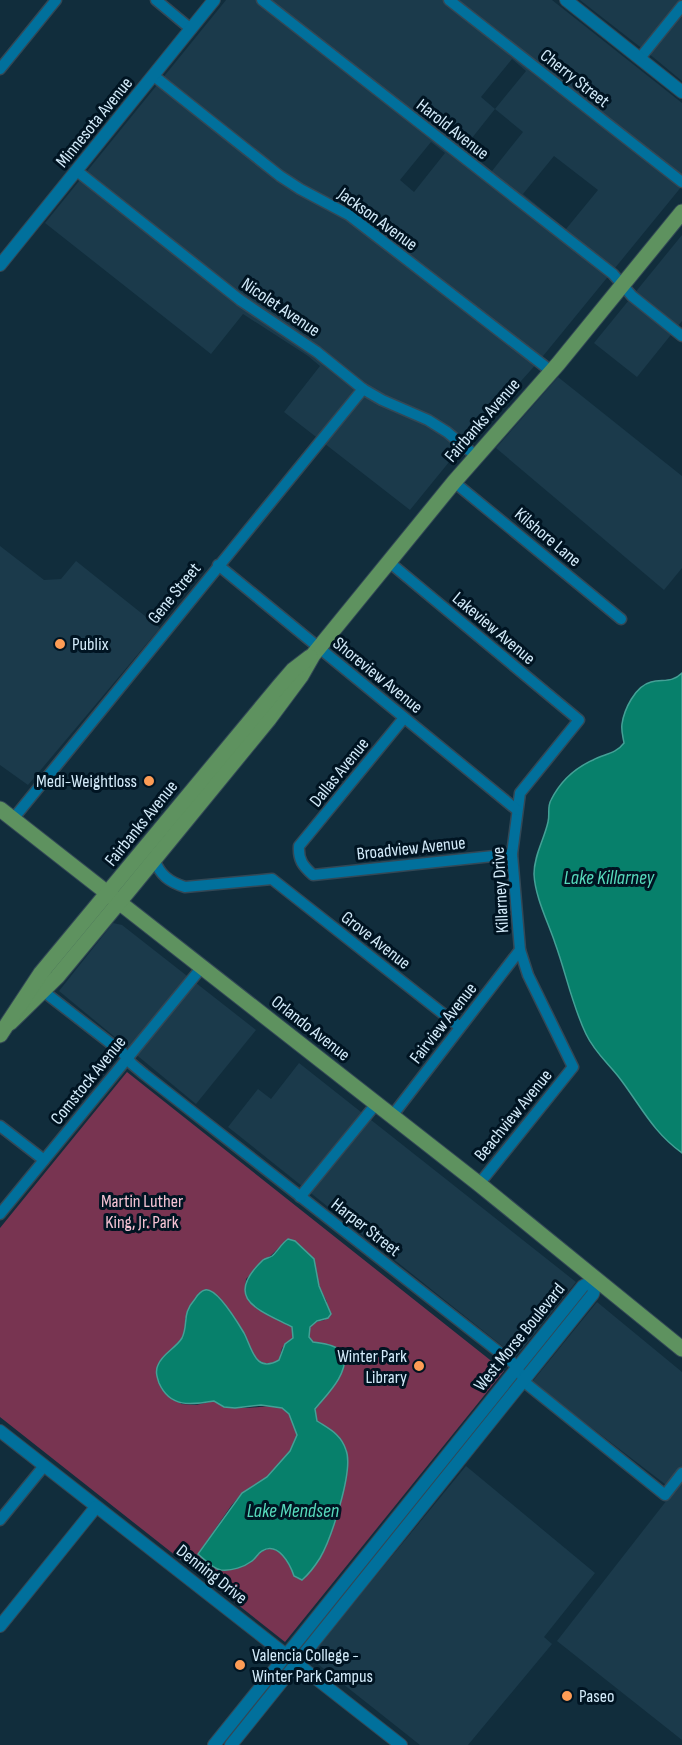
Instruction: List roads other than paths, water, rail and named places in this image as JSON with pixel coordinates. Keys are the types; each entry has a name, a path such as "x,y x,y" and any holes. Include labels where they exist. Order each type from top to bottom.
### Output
{"main road":[{"name":"Fairbanks Avenue","path":"10,1023 41,973 154,859 269,719 302,676 316,652 388,562 454,482 551,372 682,212"},
{"name":"Fairbanks Avenue","path":"0,1035 57,977 113,898 293,670 316,652"},
{"name":"Orlando Avenue","path":"0,809 479,1184 682,1349"}],"street":[{"path":"0,69 56,0"},
{"path":"156,0 191,29"},
{"name":"Minnesota Avenue","path":"0,265 214,0"},
{"name":"Harold Avenue","path":"262,0 613,274 632,296 682,336"},
{"name":"Cherry Street","path":"449,0 682,182"},
{"path":"566,0 682,92"},
{"path":"640,58 682,6"},
{"name":"Jackson Avenue","path":"154,76 280,176 349,214 551,372"},
{"name":"Nicolet Avenue","path":"77,171 207,275 316,351 363,389 428,420 477,456"},
{"name":"Gene Street","path":"13,819 363,389"},
{"name":"Kilshore Lane","path":"454,482 621,619"},
{"name":"Lakeview Avenue","path":"388,562 579,720"},
{"name":"Shoreview Avenue","path":"218,565 316,652 404,718 517,810"},
{"name":"Dallas Avenue","path":"313,874 301,862 298,855 299,846 404,718"},
{"name":"Killarney Drive","path":"573,1067 528,975 520,950 512,854 520,793 579,720"},
{"name":"Broadview Avenue","path":"313,874 512,854"},
{"name":"Grove Avenue","path":"154,859 163,876 185,887 272,879 460,1027"},
{"name":"Fairview Avenue","path":"392,1116 520,950"},
{"name":"Comstock Avenue","path":"0,1214 202,967"},
{"name":"Harper Street","path":"43,991 300,1197 513,1363 524,1380 664,1495 682,1473"},
{"name":"Beachview Avenue","path":"479,1184 573,1067"},
{"path":"300,1197 376,1104"},
{"path":"0,1126 44,1160"},
{"name":"West Morse Boulevard","path":"231,1745 292,1660 389,1538 517,1369 583,1286 597,1279"},
{"name":"West Morse Boulevard","path":"389,1538 524,1380 593,1294 597,1279"},
{"name":"Denning Drive","path":"0,1431 401,1745"},
{"path":"0,1520 44,1466"},
{"path":"0,1626 96,1507"},
{"name":"West Morse Boulevard","path":"214,1745 292,1660"}],"water":[{"name":"Lake Killarney","path":"682,673 682,1153 655,1128 586,1034 539,900 534,874 548,822 550,803 559,787 580,767 621,747 624,743 623,718 631,699 640,688 651,682 675,678"},
{"name":"Lake Mendsen","path":"288,1239 295,1241 314,1259 319,1286 331,1314 328,1318 317,1321 310,1327 309,1337 313,1342 326,1344 345,1353 340,1377 315,1409 317,1421 330,1429 344,1444 348,1460 347,1473 335,1521 325,1549 314,1567 302,1580 294,1576 286,1560 273,1549 262,1551 242,1567 225,1570 215,1568 198,1554 242,1493 267,1477 290,1451 297,1435 289,1414 282,1408 261,1405 235,1408 224,1407 214,1401 189,1404 175,1401 164,1391 156,1372 163,1358 182,1338 188,1310 199,1294 205,1290 215,1294 226,1307 244,1333 259,1362 265,1364 279,1360 285,1344 293,1338 292,1327 258,1309 245,1294 251,1273"}],"place":[{"name":"Publix","path":"60,644"},
{"name":"Medi-Weightloss","path":"149,781"},
{"name":"Winter Park Library","path":"419,1366"},
{"name":"Valencia College - Winter Park Campus","path":"240,1665"},
{"name":"Paseo","path":"567,1696"}],"park label":[{"name":"Martin Luther King, Jr. Park","path":"142,1211"}]}
